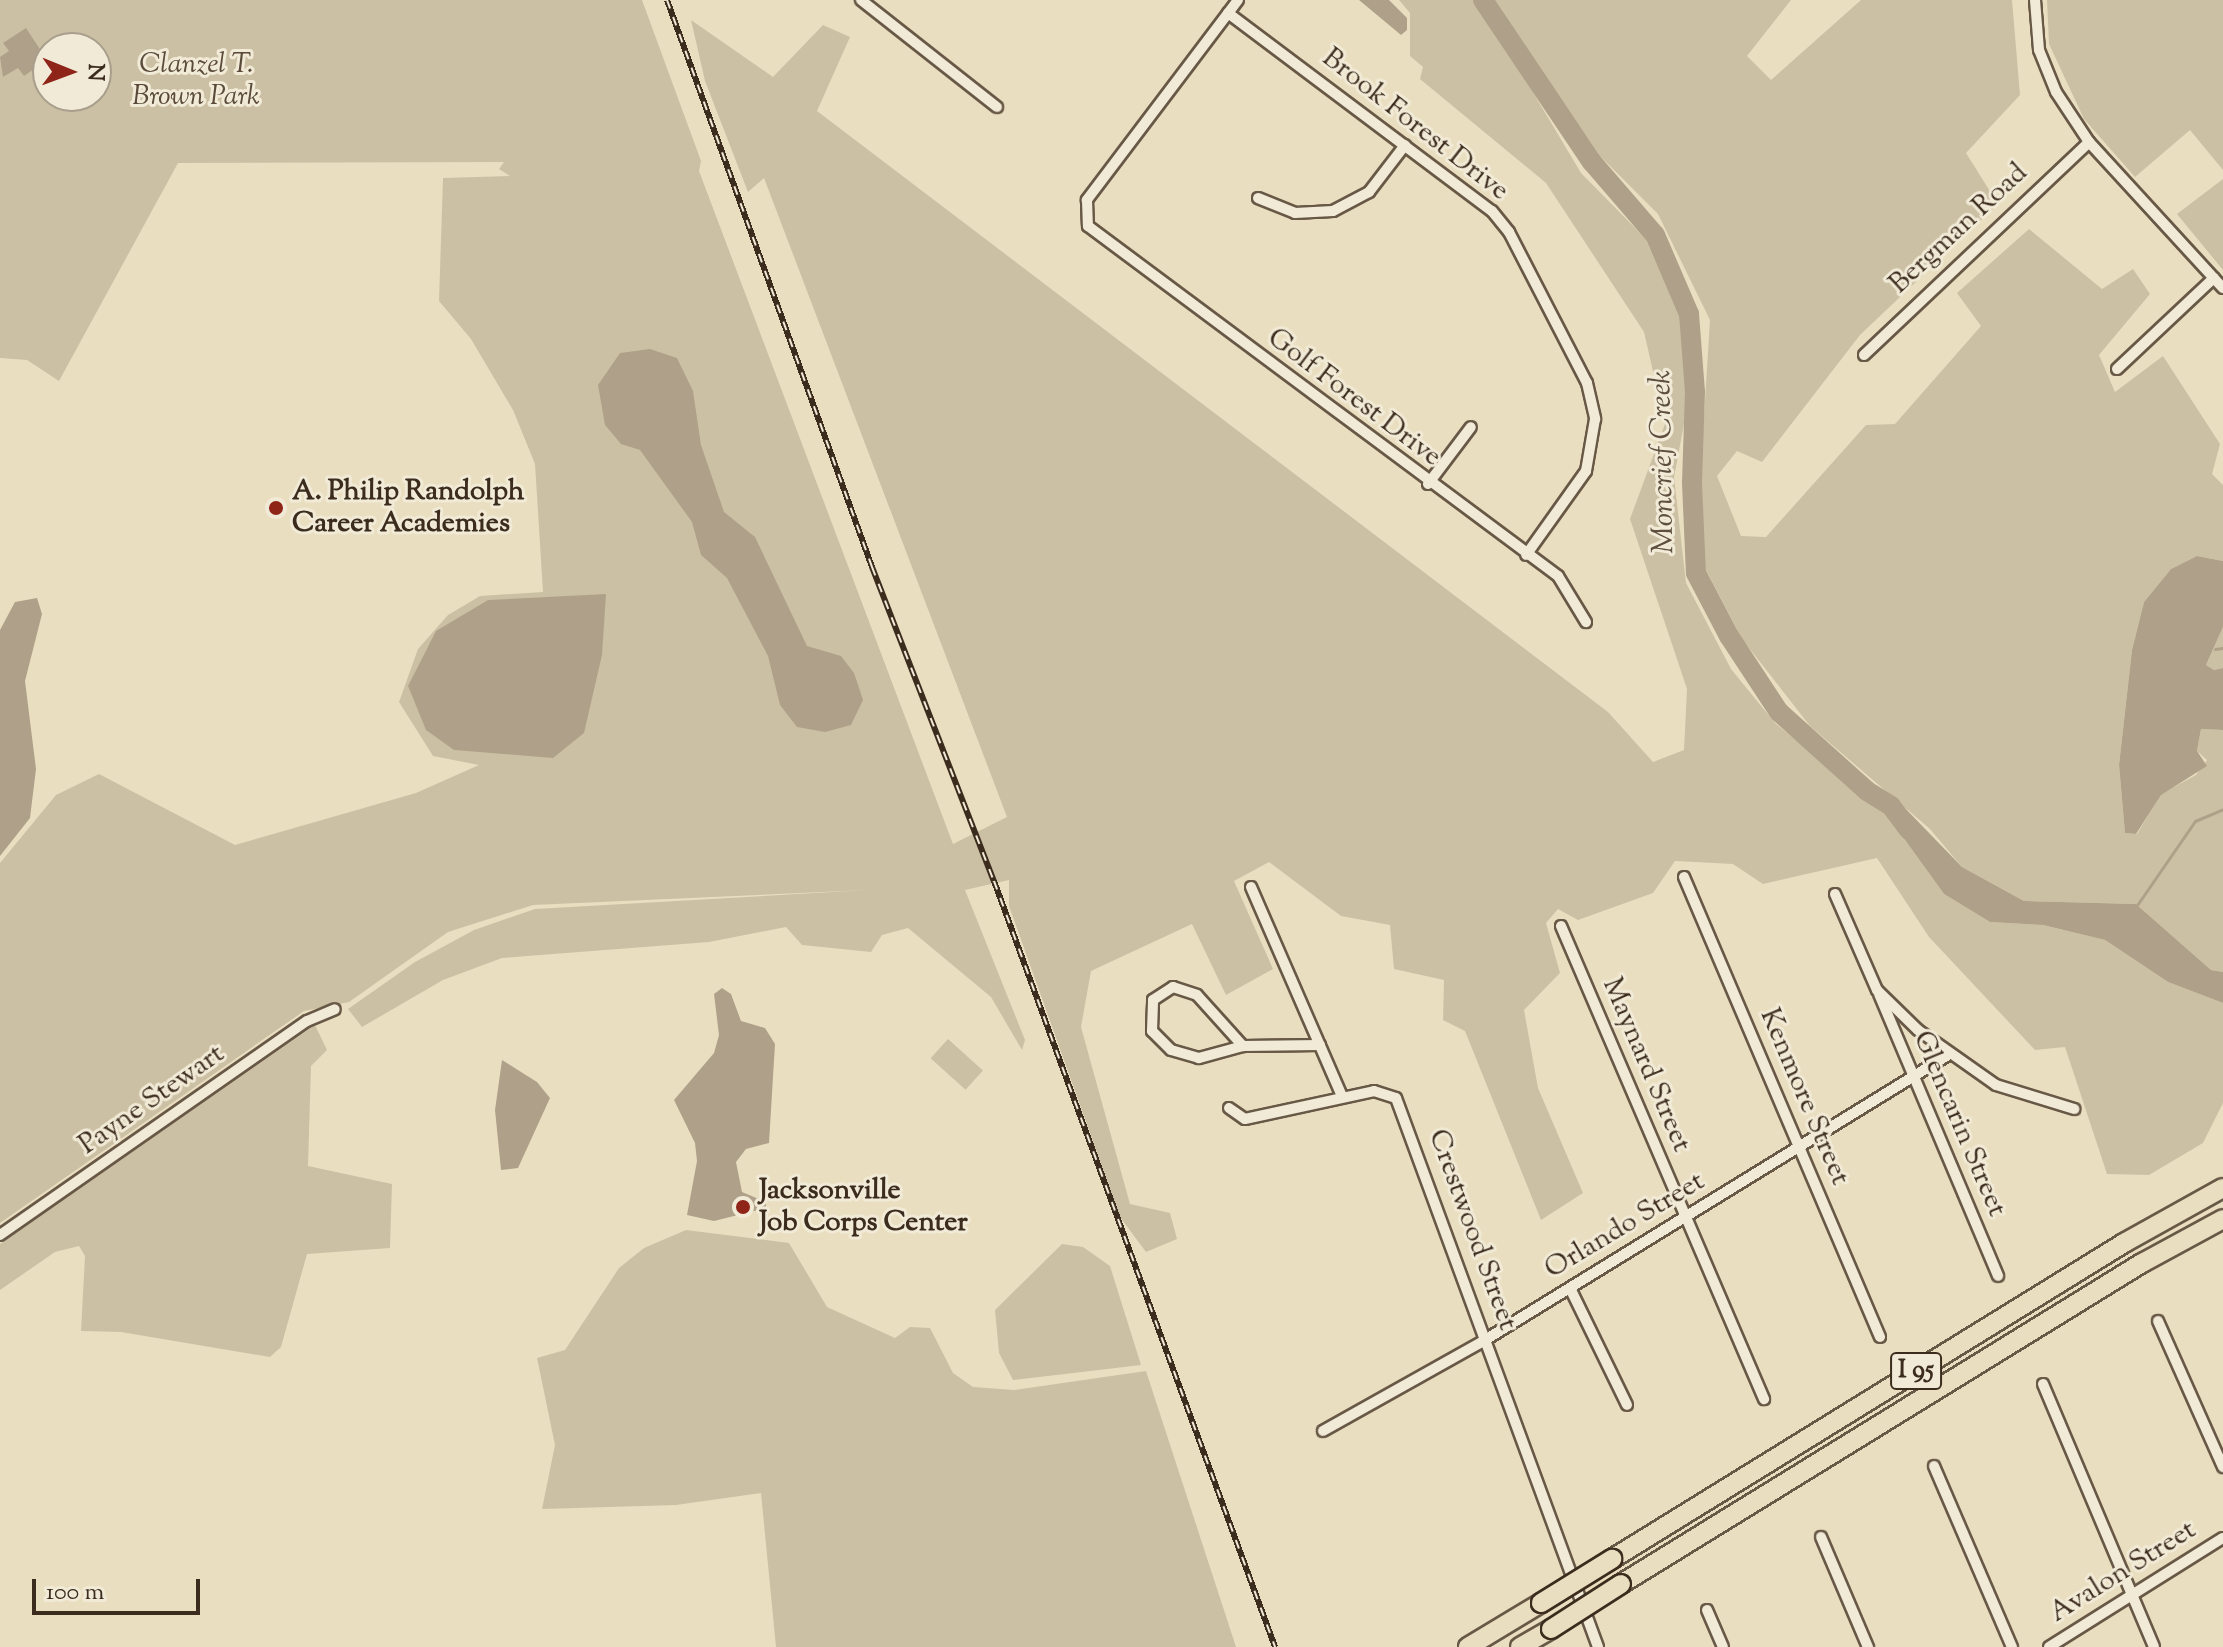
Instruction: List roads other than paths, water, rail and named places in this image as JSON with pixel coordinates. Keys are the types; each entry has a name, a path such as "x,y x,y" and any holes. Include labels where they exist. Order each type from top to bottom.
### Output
{"highway":[{"name":"I 95","path":"1468,1647 2147,1229 2223,1188"},
{"name":"I 95","path":"1520,1647 2142,1263 2223,1219"}],"street":[{"path":"861,0 997,107"},
{"path":"1228,13 1238,0"},
{"path":"2035,0 2036,34 2047,73 2089,142 2223,288"},
{"name":"Brook Forest Drive","path":"1228,13 1501,220 1592,400 1595,433 1586,471 1526,555"},
{"name":"Golf Forest Drive","path":"1228,13 1087,200 1086,219 1093,232 1428,484 1558,576 1586,622"},
{"name":"Bergman Road","path":"1864,355 2089,142"},
{"path":"1258,198 1295,213 1333,211 1369,192 1405,145"},
{"path":"2117,369 2214,278"},
{"path":"1428,484 1471,427"},
{"name":"Kenmore Street","path":"1684,877 1880,1337"},
{"path":"1229,1108 1245,1119 1342,1096 1251,887"},
{"name":"Glencarin Street","path":"1835,894 1998,1276"},
{"name":"Maynard Street","path":"1561,926 1764,1399"},
{"path":"1243,1046 1197,995 1173,987 1153,1000 1152,1031 1171,1050 1199,1058 1243,1046 1320,1045"},
{"path":"1877,990 1948,1055 2013,1093 2074,1109"},
{"name":"Payne Stewart","path":"0,1235 307,1021 335,1009"},
{"name":"Orlando Street","path":"1323,1431 1485,1340 1948,1055"},
{"name":"Crestwood Street","path":"1342,1096 1386,1092 1403,1109 1598,1647"},
{"path":"1570,1288 1627,1405"},
{"path":"2158,1321 2223,1467"},
{"path":"2043,1384 2154,1647"},
{"path":"1934,1466 2012,1647"},
{"path":"1821,1537 1868,1647"},
{"name":"Avalon Street","path":"2049,1647 2223,1538"},
{"path":"1707,1610 1723,1647"}],"waterway":[{"name":"Moncrief Creek","path":"1483,0 1592,162 1655,235 1689,314 1695,392 1692,483 1696,573 1729,636 1779,712 1867,791 1891,806 1909,830"},
{"path":"2215,649 2223,648"},
{"path":"2135,908 2195,821 2223,809"}],"railway":[{"path":"667,0 872,567 994,881 1275,1647"}],"place":[{"name":"A. Philip Randolph Career Academies","path":"276,508"},
{"name":"Jacksonville Job Corps Center","path":"743,1207"}],"park label":[{"name":"Clanzel T. Brown Park","path":"196,81"}]}
